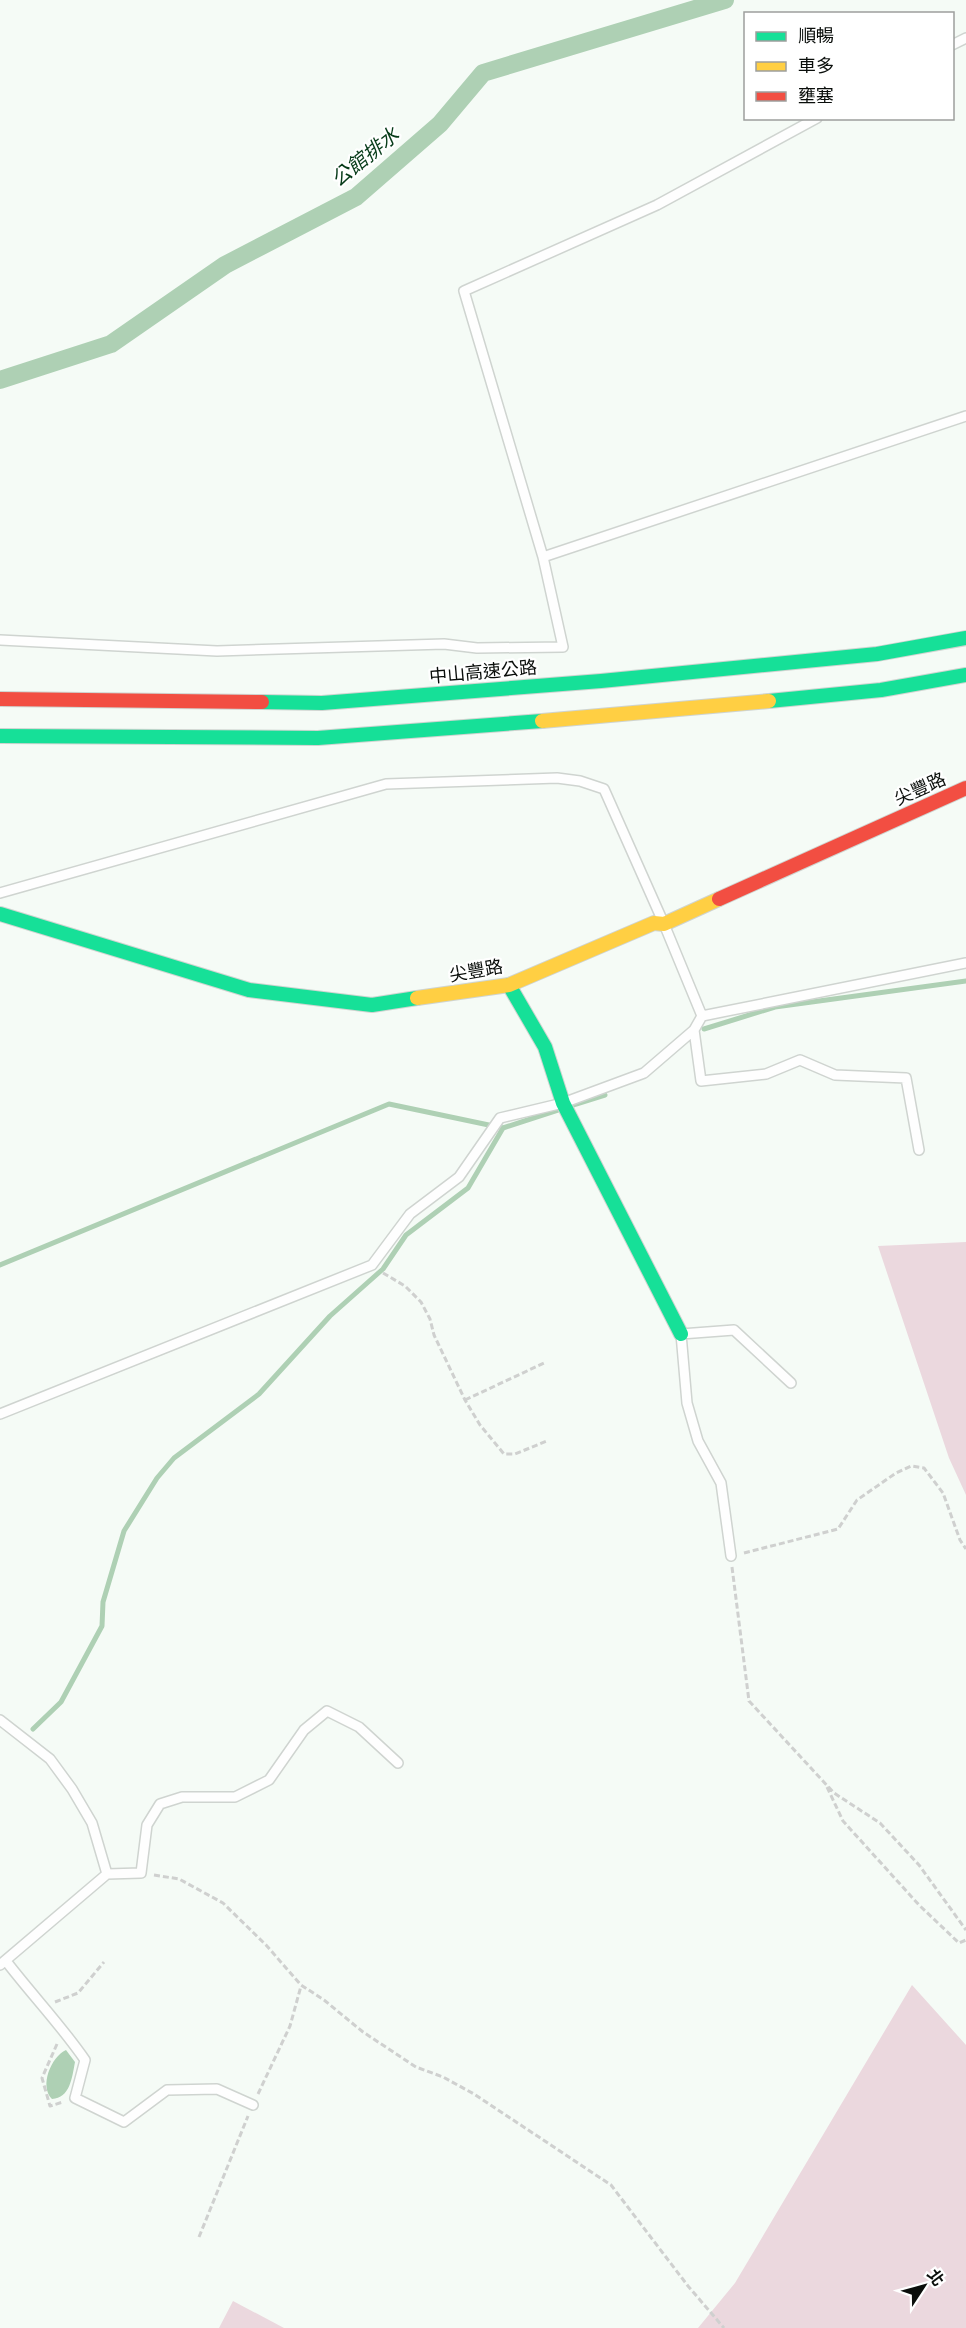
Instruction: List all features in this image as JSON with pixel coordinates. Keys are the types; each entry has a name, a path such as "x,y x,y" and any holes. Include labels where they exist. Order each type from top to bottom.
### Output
{"main road":[{"name":"中山高速公路","path":"0,699 322,703 601,681 865,655 966,638"},
{"path":"0,736 318,738 599,717 881,690 966,675"},
{"name":"尖豐路","path":"0,914 249,990 372,1005 509,985 654,923 664,924 966,788"},
{"path":"509,985 545,1047 564,1104 681,1334"}],"lane":[{"path":"0,640 217,651 444,644 477,648 563,647 543,557 464,291 657,205 813,120"},
{"path":"543,557 966,416"},
{"path":"0,893 386,784 557,778 580,781 604,789 702,1016"},
{"path":"0,1414 372,1265 410,1214 459,1178 500,1118 564,1104 644,1073 694,1030 702,1016 966,963"},
{"path":"694,1030 700,1081 766,1074 800,1060 835,1075 906,1078 919,1150"},
{"path":"731,1556 721,1483 698,1441 687,1403 681,1334 734,1330 791,1383"},
{"path":"253,2105 217,2089 167,2090 124,2122 75,2098 85,2060 63,2029 3,1963 107,1874 141,1873 147,1825 160,1804 182,1797 235,1797 269,1780 304,1730 327,1711 359,1727 398,1763"},
{"path":"0,1720 50,1759 72,1789 92,1823 107,1874"}],"path":[{"path":"372,1265 405,1286 421,1302 465,1400 480,1425 504,1454 515,1454 547,1441"},
{"path":"465,1400 544,1363"},
{"path":"966,1549 960,1540 944,1493 924,1468 911,1466 896,1473 857,1500 838,1529 731,1556 749,1701 834,1793 880,1823 919,1865 966,1930"},
{"path":"825,1783 843,1821 919,1905 959,1943 966,1940"},
{"path":"141,1873 179,1879 223,1903 266,1945 301,1985 324,2000 363,2032 416,2067 443,2077 474,2094 611,2185 688,2286 724,2328"},
{"path":"42,2007 78,1993 104,1962"},
{"path":"63,2029 42,2078 50,2106 75,2098"}],"shaded area":[{"path":"966,1242 966,1495 949,1458 878,1246"},
{"path":"912,1985 966,2045 966,2328 698,2328 735,2283"},
{"path":"66,2050 75,2062 71,2080 63,2095 52,2099 47,2087 48,2072 56,2059"},
{"path":"233,2301 284,2328 219,2328"}],"waterway":[{"name":"公館排水","path":"0,380 111,344 225,265 356,197 440,124 483,73 725,0"},
{"path":"704,1029 775,1007 966,981"},
{"path":"573,1105 605,1095"},
{"path":"0,1265 389,1104 503,1128 558,1110"},
{"path":"33,1729 61,1702 102,1626 103,1602 124,1531 157,1478 174,1458 259,1394 330,1316 383,1269 406,1235 468,1188 503,1128"}],"traffic: fast":[{"path":"262,702 322,703 601,681 877,654 966,638"},
{"path":"769,701 881,690 966,675"},
{"path":"0,736 318,738 542,721"},
{"path":"0,914 249,990 372,1005 417,998"},
{"path":"509,985 545,1047 563,1103 681,1334"}],"traffic: slow":[{"path":"542,721 769,701"},
{"path":"417,998 509,985 654,923 664,924 719,899"}],"traffic: jam":[{"path":"0,699 262,702"},
{"path":"719,899 966,788"}]}
